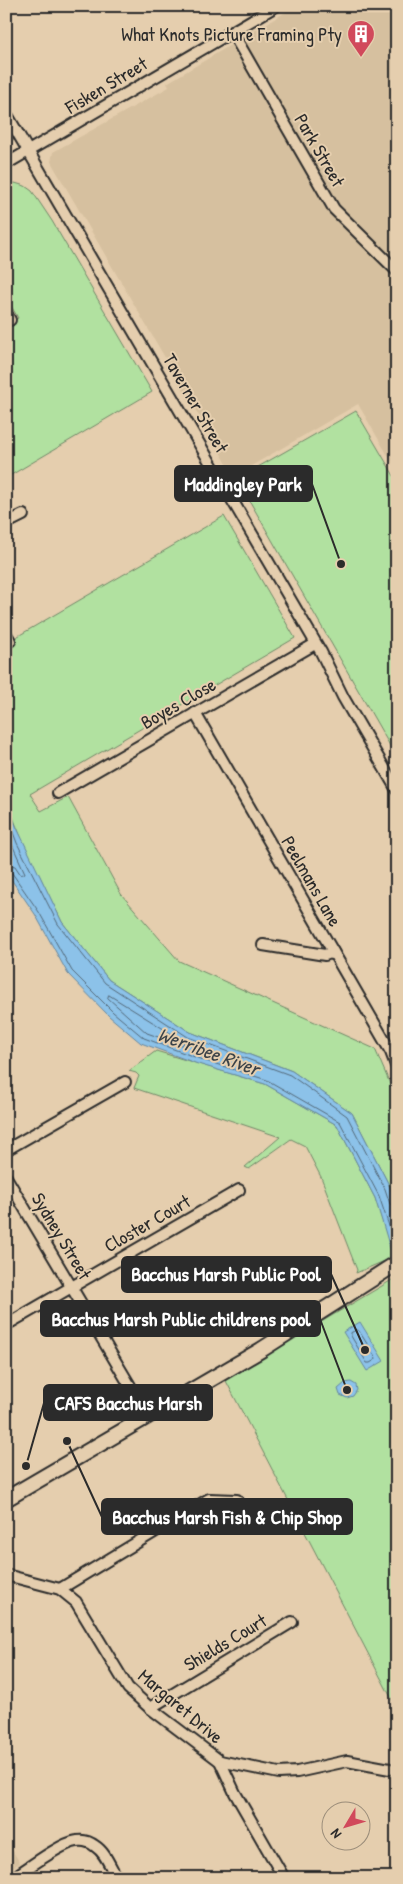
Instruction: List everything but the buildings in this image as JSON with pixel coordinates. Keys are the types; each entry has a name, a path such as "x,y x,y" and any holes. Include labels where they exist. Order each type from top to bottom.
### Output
{"main road":[{"path":"6,1500 261,1350 383,1271 397,1264"}],"street":[{"name":"Fisken Street","path":"6,164 276,6"},
{"name":"Park Street","path":"232,32 334,209 397,271"},
{"name":"Taverner Street","path":"6,113 315,644 397,790"},
{"path":"7,521 23,515"},
{"name":"Boyes Close","path":"58,793 315,644"},
{"name":"Peelmans Lane","path":"195,713 391,1052 397,1068"},
{"path":"263,945 324,955 333,952"},
{"path":"6,1150 125,1082"},
{"name":"Sydney Street","path":"6,1177 148,1416"},
{"name":"Closter Court","path":"6,1325 239,1190"},
{"path":"60,1589 209,1499 237,1500"},
{"name":"Margaret Drive","path":"6,1575 60,1589 76,1602 128,1688 150,1708 220,1761 235,1792 284,1878"},
{"name":"Shields Court","path":"150,1708 292,1622"},
{"path":"220,1761 279,1773 297,1772 347,1760 390,1769"},
{"path":"13,1878 62,1846 76,1841 88,1842 96,1846 117,1878"}],"shaded area":[{"path":"296,6 397,6 397,471 358,404 234,476 51,162 53,152 169,87 167,83"},
{"path":"6,1840 20,1863 6,1871"}],"green space":[{"path":"15,183 25,186 32,191 52,221 152,392 6,478 6,325 18,318 6,297 6,184"},
{"path":"356,411 397,481 397,758 237,479"},
{"path":"224,516 295,638 30,794 41,811 68,797 121,894 179,961 375,1049 397,1100 397,1209 390,1187 352,1113 292,1071 190,1032 109,980 62,922 22,840 9,807 6,805 6,643"},
{"path":"156,1051 265,1084 337,1125 375,1198 394,1257 356,1273 357,1270 321,1177 305,1146 291,1139 249,1169 245,1167 280,1137 134,1088 139,1076 129,1071"},
{"path":"397,1277 397,1709 225,1379"}],"water":[{"name":"Werribee River","path":"6,805 62,922 109,980 190,1032 292,1071 352,1113 390,1187 397,1209 397,1271 375,1198 337,1125 265,1084 198,1064 141,1043 109,1016 68,974 35,914 6,872"},
{"path":"360,1322 384,1361 367,1371 343,1332"},
{"path":"351,1382 356,1385 357,1390 353,1396 347,1398 340,1395 338,1389 345,1383"}],"place":[{"name":"What Knots Picture Framing Pty","path":"361,58"},
{"name":"Maddingley Park","path":"341,564"},
{"name":"Bacchus Marsh Public Pool","path":"365,1350"},
{"name":"Bacchus Marsh Public childrens pool","path":"347,1390"},
{"name":"Bacchus Marsh Fish & Chip Shop","path":"67,1441"},
{"name":"CAFS Bacchus Marsh","path":"26,1466"}]}
